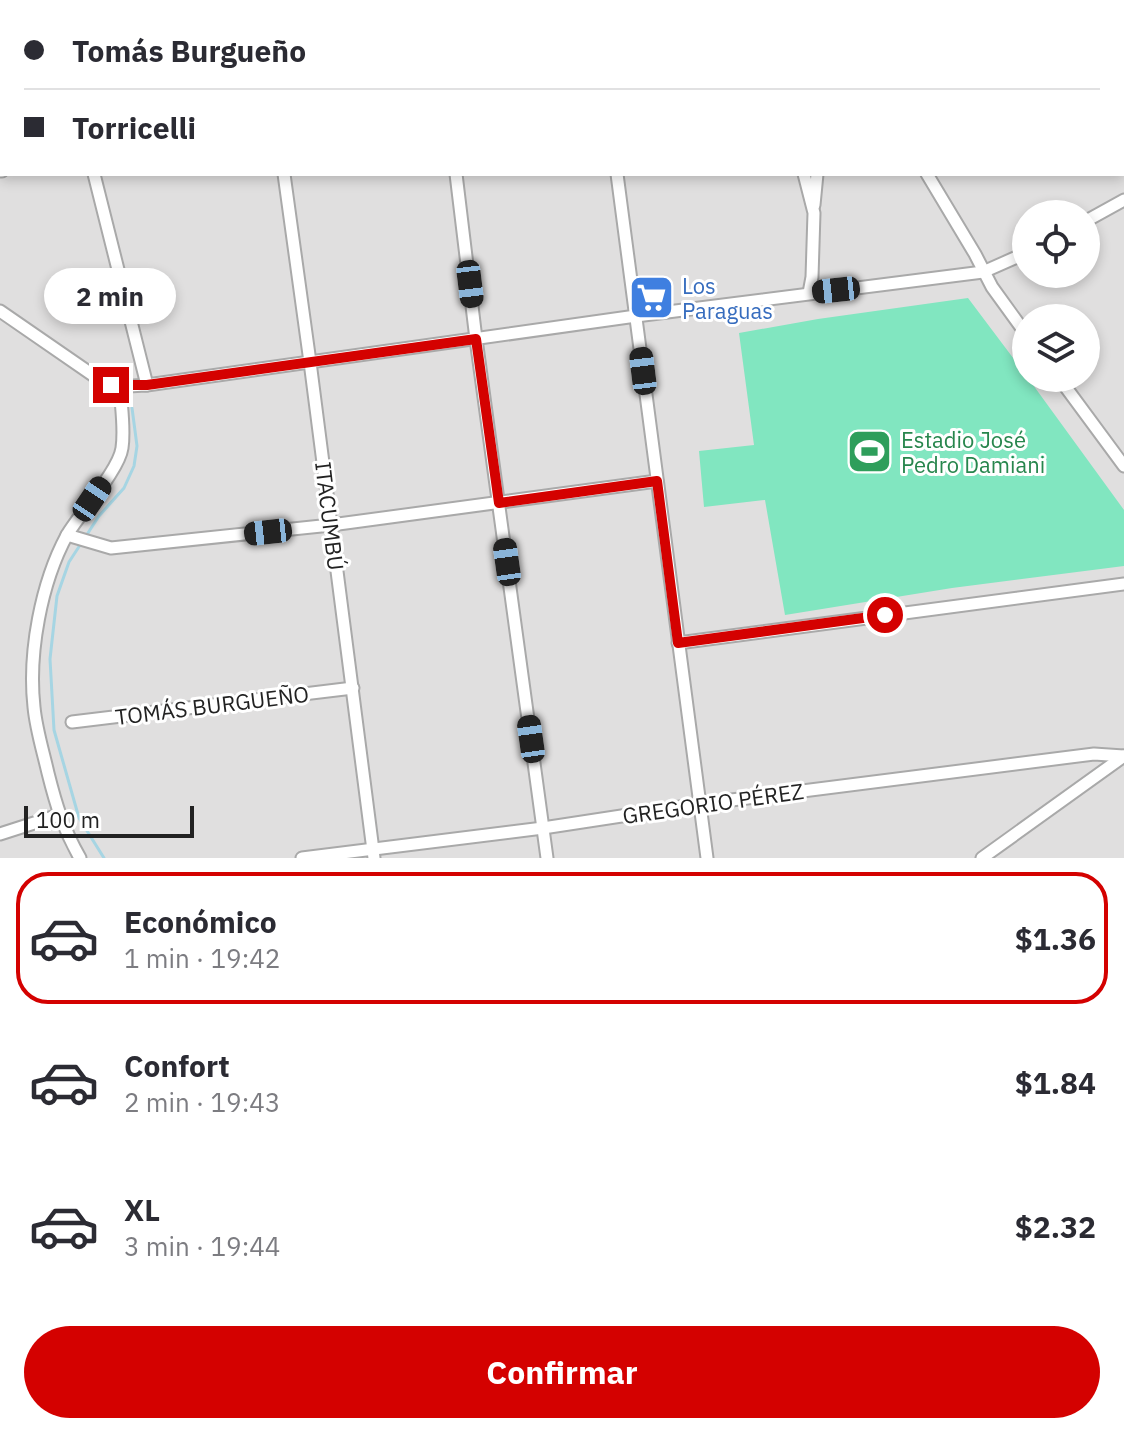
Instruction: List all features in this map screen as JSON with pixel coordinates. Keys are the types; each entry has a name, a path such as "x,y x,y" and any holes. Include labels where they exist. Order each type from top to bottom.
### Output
{"street":[{"path":"95,176 147,385"},
{"name":"ITACUMBÚ","path":"284,176 374,853"},
{"path":"456,176 547,858"},
{"path":"617,176 707,858"},
{"path":"805,176 814,213"},
{"path":"809,293 817,176"},
{"path":"928,176 983,272 1012,314"},
{"path":"1100,213 1124,200"},
{"path":"0,311 100,380 120,387 983,272 1012,259"},
{"path":"80,858 59,815 34,709 34,660 41,604 53,566 122,451 120,387"},
{"path":"1069,392 1124,466"},
{"path":"72,537 111,548 331,525 657,481"},
{"path":"678,643 1124,584"},
{"name":"TOMÁS BURGUEÑO","path":"72,722 353,688"},
{"name":"GREGORIO PÉREZ","path":"302,858 374,853 700,804 1094,754 1124,756"},
{"path":"982,858 1124,756"},
{"path":"0,834 59,815"}],"shaded area":[{"path":"0,176 1124,176 1124,858 0,858"}],"green space":[{"path":"968,298 1012,356 1012,392 1038,392 1124,510 1124,566 952,588 785,615 765,500 704,507 699,451 754,445 739,333"}],"waterway":[{"path":"86,536 124,488 134,466 137,446 132,408"},
{"path":"82,542 69,562 57,596 50,659 54,730 79,818 104,858"}],"place":[{"name":"Los Paraguas","path":"651,298"},
{"name":"Estadio José Pedro Damiani","path":"870,452"}],"route":[{"path":"111,385 147,385 476,339 499,503 657,481 678,643 885,615"}]}
